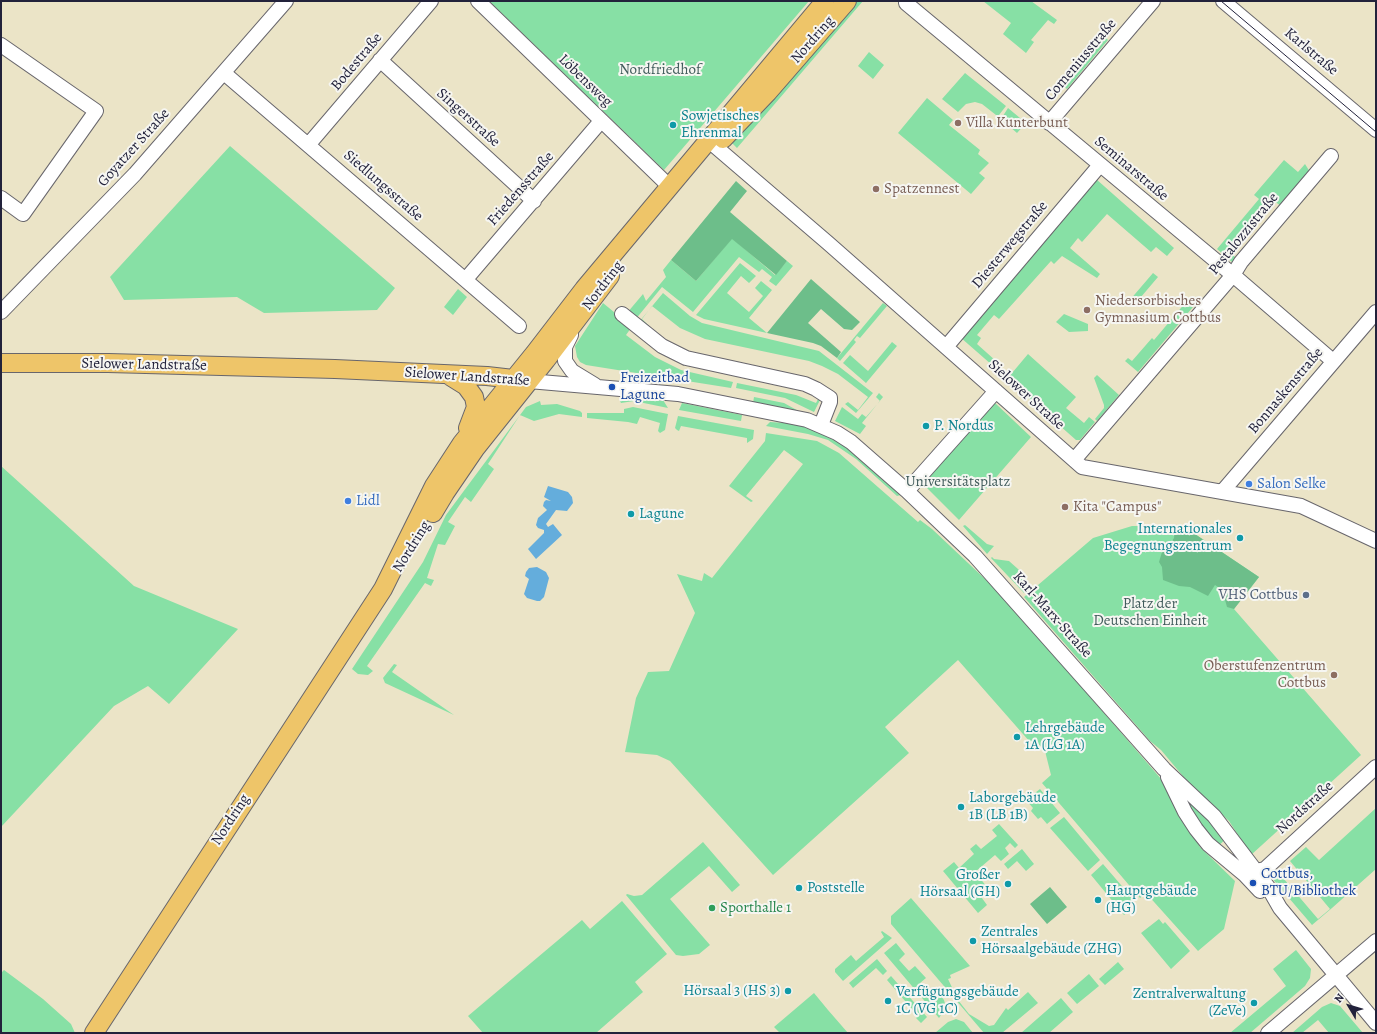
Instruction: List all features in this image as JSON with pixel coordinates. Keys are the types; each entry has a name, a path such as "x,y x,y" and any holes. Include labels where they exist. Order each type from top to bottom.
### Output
{"main road":[{"name":"Nordring","path":"383,589 401,569 445,493 584,289 825,1"},
{"name":"Nordring","path":"94,1033 383,589 434,486 462,443 590,304 601,286 716,147 768,92 846,1"},
{"name":"Sielower Landstraße","path":"1,363 108,363 335,369 450,376 487,376 521,380"},
{"path":"450,376 466,386 474,397 476,407 462,443"}],"street":[{"name":"Goyatzer Straße","path":"1,312 135,174 286,1"},
{"name":"Bodestraße","path":"309,144 431,1"},
{"name":"Löbensweg","path":"478,1 669,186"},
{"name":"Comeniusstraße","path":"1050,123 1153,1"},
{"name":"Karlstraße","path":"1223,1 1376,130"},
{"name":"Seminarstraße","path":"906,3 1233,275 1333,362"},
{"path":"1,45 96,112 23,214 1,198"},
{"name":"Singerstraße","path":"380,60 534,201"},
{"name":"Siedlungsstraße","path":"224,73 309,144 519,326"},
{"name":"Friedensstraße","path":"466,279 601,121"},
{"name":"Sielower Straße","path":"716,147 1082,467 1307,508 1376,542"},
{"name":"Pestalozzistraße","path":"1074,460 1233,275 1242,262 1331,156"},
{"name":"Diesterwegstraße","path":"946,347 1100,165"},
{"path":"590,304 582,320 568,340 563,358 572,371 596,386"},
{"name":"Bonnaskenstraße","path":"1222,492 1376,312"},
{"path":"622,314 662,346 686,358 804,384 816,389 830,398 830,402 821,425"},
{"name":"Sielower Landstraße","path":"521,380 678,394 807,420 821,425 851,442 907,491"},
{"path":"907,491 996,391"},
{"name":"Karl-Marx-Straße","path":"907,491 975,556 1007,590 1164,769 1214,816 1255,870 1280,908 1376,1023"},
{"name":"Nordstraße","path":"1255,870 1265,868 1376,767"},
{"name":"Karl-Marx-Straße","path":"1164,769 1185,812 1208,844 1244,874 1262,893 1280,908"},
{"path":"1268,1033 1376,941"}],"green space":[{"name":"Nordfriedhof","path":"489,1 809,1 664,170"},
{"path":"855,1 863,1 737,148 731,142"},
{"path":"983,1 1031,1 1057,20 1054,24 1048,20 1031,40 1034,42 1026,53 1003,34 1011,23"},
{"path":"1101,32 1108,40 1067,89 1058,82"},
{"path":"869,52 884,65 873,79 858,66"},
{"path":"965,73 1006,106 999,115 996,115 982,104 975,102 966,104 958,112 942,99"},
{"path":"927,98 953,120 949,125 980,150 978,154 989,163 979,173 985,178 971,194 898,133"},
{"path":"1008,108 1026,123 1017,133 1001,119"},
{"path":"230,146 395,288 377,310 264,313 237,297 124,300 110,277"},
{"path":"1284,160 1298,172 1305,164 1310,172 1281,206 1274,201 1231,253 1237,259 1233,263 1217,249 1259,199 1254,195"},
{"path":"1096,179 1174,248 1167,256 1156,247 1151,252 1107,214 1082,242 1078,238 1070,248 1100,274 1097,278 1062,256 1054,264 1051,261 999,319 994,315 977,335 981,338 977,344 996,361 992,365 960,337"},
{"path":"736,181 747,191 730,212 787,261 776,275 732,239 696,281 671,260"},
{"path":"732,238 775,275 787,261 793,266 776,286 769,281 772,277 762,269 759,272 739,257 693,312 662,287 635,320 627,313 643,294 646,301 666,277 663,270 671,260 696,281"},
{"path":"740,263 756,276 749,283 741,276 727,293 749,312 763,296 755,288 761,281 772,290 749,318 767,333 704,319 696,315"},
{"path":"1153,273 1158,277 1135,304 1129,301"},
{"path":"811,279 860,322 852,330 844,329 821,309 808,323 841,352 837,358 821,346 813,343 767,333"},
{"path":"458,289 467,297 453,315 444,307"},
{"path":"663,293 690,316 702,323 819,351 873,393 856,413 845,404 848,402 858,410 868,397 838,374 809,361 705,339 680,328 652,306"},
{"path":"1186,302 1193,307 1138,372 1125,361 1128,358 1132,361 1152,338 1154,340"},
{"path":"603,303 631,328 626,335 655,357 681,370 733,382 731,388 586,365 580,362 577,357 575,346"},
{"path":"883,303 887,306 860,338 857,336 854,340 856,342 840,361 837,358"},
{"path":"649,310 642,319 649,326 647,329 639,322"},
{"path":"1064,314 1088,324 1088,331 1069,332 1056,322"},
{"path":"892,342 897,346 866,383 843,363 850,355 868,371"},
{"path":"1028,354 1076,397 1066,408 1084,423 1089,417 1095,422 1080,440 1076,440 1007,379"},
{"path":"1097,375 1119,395 1097,421 1095,419 1104,408 1104,405 1094,378"},
{"path":"737,383 796,395 816,403 819,397 820,400 814,412 785,398 736,388"},
{"path":"879,393 883,397 880,401 876,397"},
{"path":"633,397 663,400 668,408 634,401 621,403 620,401"},
{"path":"754,397 784,403 804,414 753,403"},
{"path":"540,401 541,405 557,404 580,411 582,413 582,417 559,414 534,421 520,415 526,407"},
{"name":"Universitätsplatz","path":"994,402 1031,437 959,520 923,484"},
{"path":"682,403 742,415 741,421 679,410"},
{"path":"877,404 862,423 866,426 860,434 835,421 842,407 858,419 862,414 866,417"},
{"path":"633,407 668,414 665,430 660,433 658,431 660,423 640,417 637,424 587,418 587,413 624,413 624,409"},
{"path":"519,416 488,464 494,469 471,502 465,497 448,522 455,526 445,545 438,544 427,578 434,580 431,586 425,583 367,666 373,671 368,675 358,674 352,669 423,562 446,515"},
{"path":"678,416 754,430 753,439 747,443 747,438 681,426 679,431 675,428"},
{"path":"770,422 799,424 831,437 848,449 901,495 897,496 856,459 828,440 808,434 766,426"},
{"path":"766,433 817,441 839,453 918,522 920,520 932,529 1002,595 1162,780 1200,847 1235,881 1224,929 1198,951 1146,893 1140,898 1042,783 1051,775 1045,751 1034,739 1030,742 958,660 885,727 909,753 773,875 670,761 657,755 625,752 636,698 648,672 669,671 695,613 677,574 702,581 704,573 712,578 803,464 784,450 746,496 753,501 751,502 729,486 765,441"},
{"path":"1,466 134,586 238,629 169,704 148,686 114,706 1,827"},
{"name":"Platz der Deutschen Einheit","path":"1180,524 1259,577 1234,609 1361,755 1251,855 1229,821 1192,787 1161,750 1150,741 1024,597 1093,538 1132,526 1142,526 1168,531"},
{"path":"1180,524 1259,577 1234,609 1227,607 1221,589 1215,585 1208,596 1190,587 1179,586 1163,580 1162,567 1159,562 1165,542 1172,541 1174,538 1175,529"},
{"path":"965,525 987,544 994,546 987,554 963,526"},
{"path":"992,557 994,559 1009,561 1027,577 1022,583 1027,587 1027,591 1024,593 991,558"},
{"path":"394,664 397,665 392,672 454,715 385,683 383,678"},
{"path":"1040,789 1060,813 1047,824 1041,817 1038,819 1031,811 1033,808 1026,800"},
{"path":"1187,801 1191,801 1227,838 1217,847 1198,826"},
{"path":"1376,808 1376,869 1312,925 1271,877 1278,872 1318,919 1330,909 1290,861 1306,847 1319,860"},
{"path":"1064,817 1100,860 1088,871 1050,828"},
{"path":"999,824 1018,845 1015,848 1010,843 1005,848 1009,854 1001,861 995,855 975,872 987,887 979,894 987,905 978,913 943,871 954,862 959,868 974,854 970,849 976,844 981,849 997,836 992,830"},
{"path":"703,842 740,885 732,892 709,866 670,899 710,945 699,954 683,956 676,955 626,895 642,895"},
{"path":"1022,849 1034,864 1026,871 1017,861 1008,869 1004,864"},
{"path":"1103,864 1133,899 1132,900 1136,905 1124,915 1091,875"},
{"path":"1050,887 1067,907 1047,924 1030,904"},
{"path":"911,898 970,966 950,975 951,978 948,979 958,1000 969,1014 989,1026 994,1025 1006,1008 1008,1010 1028,992 1038,1003 1002,1033 984,1033 891,924 891,916"},
{"path":"622,901 667,954 635,982 643,992 596,1033 483,1033 468,1016 582,920 590,929"},
{"path":"1159,919 1163,924 1165,922 1190,951 1171,969 1141,933"},
{"path":"882,931 892,938 843,981 835,972 835,969 851,955 856,961 884,937 881,932"},
{"path":"896,943 905,954 899,960 909,971 915,966 926,978 920,983 930,994 936,990 944,1000 946,1008 939,1018 884,953"},
{"path":"1296,950 1311,969 1310,978 1305,986 1250,1033 1230,1033 1286,986 1273,969"},
{"path":"877,959 887,971 883,975 876,968 853,988 849,983"},
{"path":"1118,962 1124,969 1105,985 1099,979"},
{"path":"4,970 43,999 71,1024 75,1033 1,1033 1,973"},
{"path":"1089,974 1099,986 1077,1004 1067,993"},
{"path":"891,976 927,1017 921,1023 916,1018 918,1016 887,980"},
{"path":"814,993 848,1033 780,1033 774,1027"},
{"path":"1061,998 1073,1012 1049,1033 1021,1033"},
{"path":"1331,1003 1340,1006 1363,1033 1329,1033 1318,1020 1302,1033 1292,1033 1322,1007"},
{"path":"956,1019 964,1022 973,1033 935,1033 948,1022"}],"water":[{"path":"548,486 568,492 572,497 573,503 567,511 556,510 546,524 548,527 553,524 562,535 536,559 528,549 544,533 544,530 538,528 536,525 538,518 547,510 543,506 544,502 546,500 551,501 544,497"},
{"path":"537,567 546,572 549,578 544,597 540,601 527,598 524,594 529,579 525,576 526,572 529,568"}],"tram line":[{"path":"1221,1 1376,132"}],"place":[{"name":"Villa Kunterbunt","path":"958,123"},
{"name":"Sowjetisches Ehrenmal","path":"673,125"},
{"name":"Spatzennest","path":"876,189"},
{"name":"Niedersorbisches Gymnasium Cottbus","path":"1087,310"},
{"name":"Freizeitbad Lagune","path":"612,387"},
{"name":"P. Nordus","path":"926,426"},
{"name":"Salon Selke","path":"1249,484"},
{"name":"Lidl","path":"348,501"},
{"name":"Kita \"Campus\"","path":"1065,507"},
{"name":"Lagune","path":"631,514"},
{"name":"Internationales Begegnungszentrum","path":"1240,538"},
{"name":"VHS Cottbus","path":"1306,595"},
{"name":"Oberstufenzentrum Cottbus","path":"1334,675"},
{"name":"Lehrgebäude 1A (LG 1A)","path":"1017,737"},
{"name":"Laborgebäude 1B (LB 1B)","path":"961,807"},
{"name":"Cottbus, BTU/Bibliothek","path":"1253,883"},
{"name":"Großer Hörsaal (GH)","path":"1008,884"},
{"name":"Poststelle","path":"799,888"},
{"name":"Hauptgebäude (HG)","path":"1098,900"},
{"name":"Sporthalle 1","path":"712,908"},
{"name":"Zentrales Hörsaalgebäude (ZHG)","path":"973,941"},
{"name":"Hörsaal 3 (HS 3)","path":"788,991"},
{"name":"Verfügungsgebäude 1C (VG 1C)","path":"888,1001"},
{"name":"Zentralverwaltung (ZeVe)","path":"1254,1003"}]}
